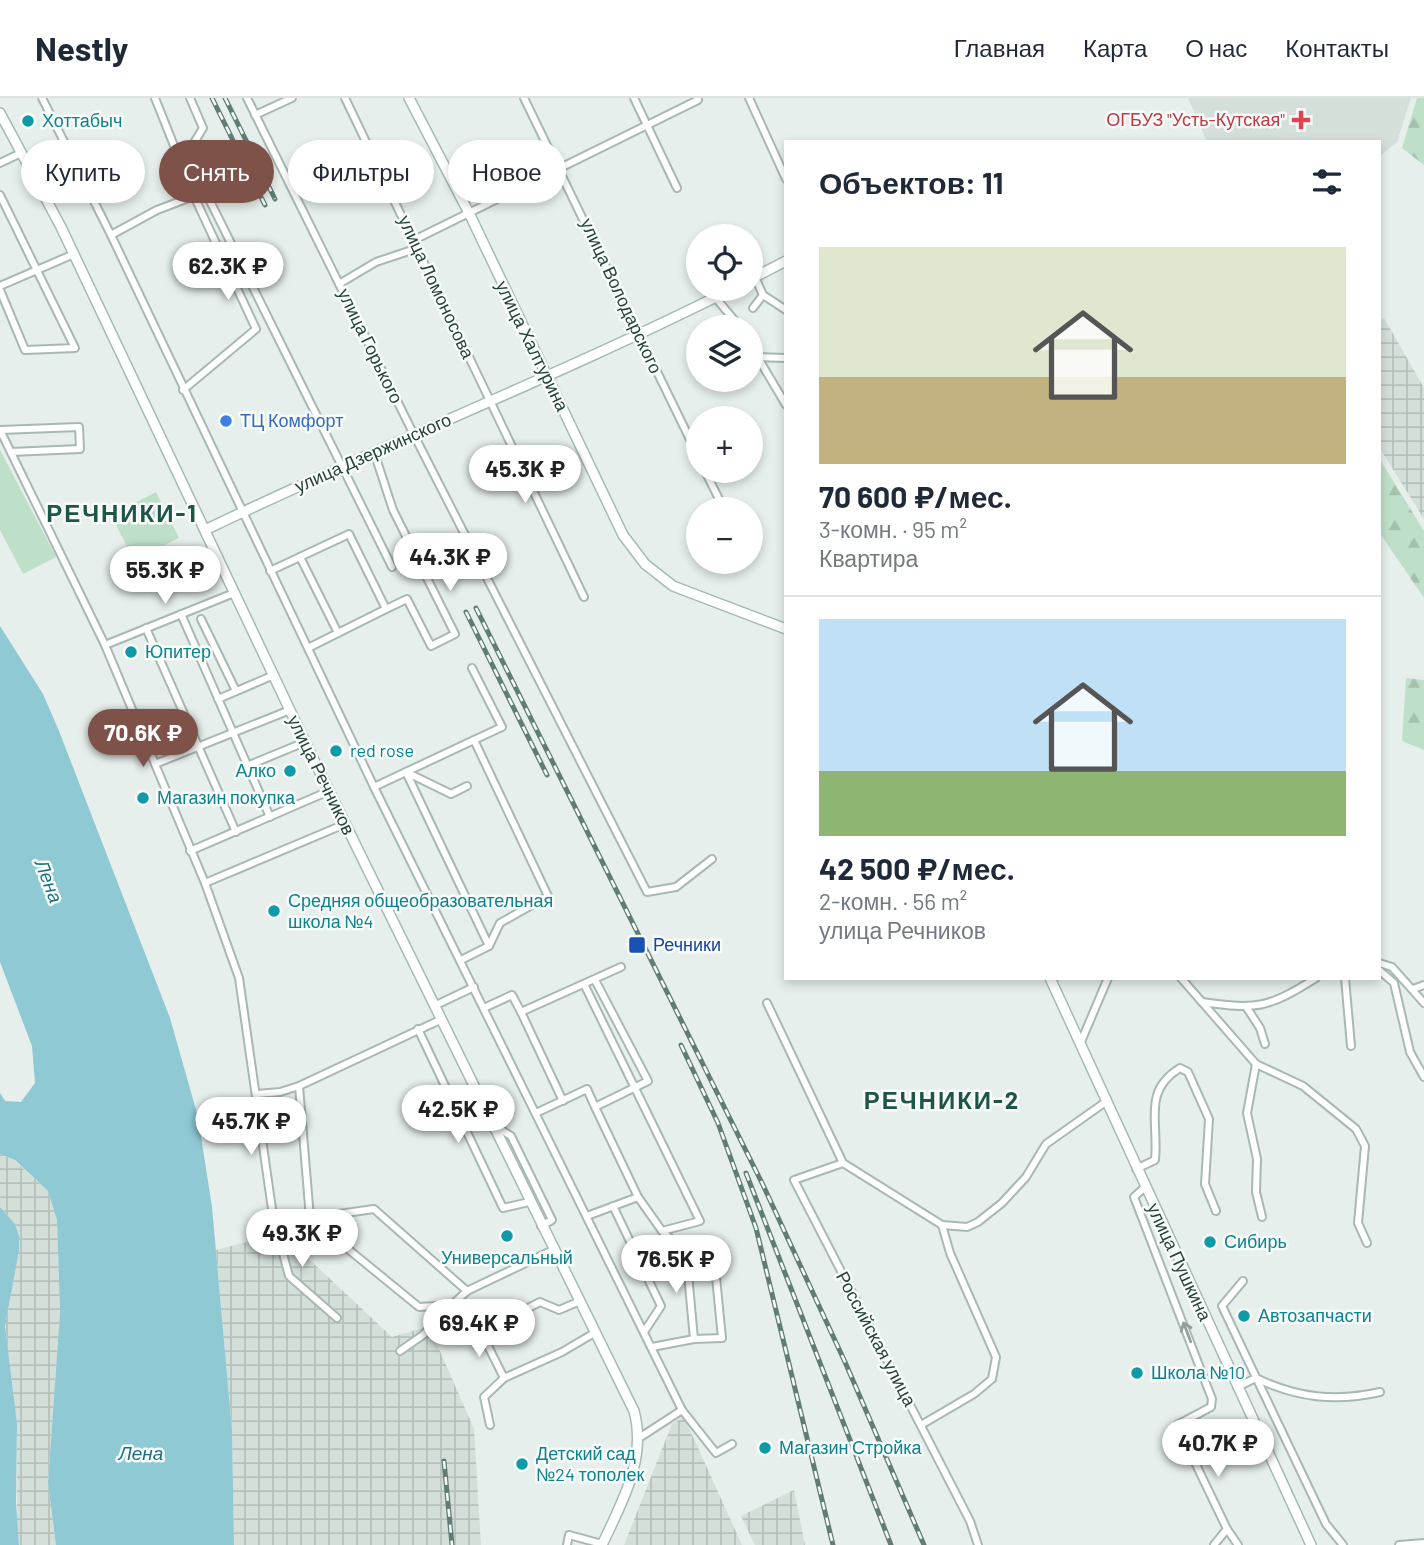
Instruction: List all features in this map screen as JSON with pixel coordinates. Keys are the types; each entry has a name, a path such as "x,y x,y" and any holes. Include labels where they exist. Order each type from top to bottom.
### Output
{"street":[{"path":"42,98 111,235 374,787 682,1410 716,1453 732,1444"},
{"path":"156,98 172,140"},
{"path":"190,98 204,128 188,151 204,189 299,386 343,467 392,567"},
{"name":"улица Горького","path":"247,98 413,433 647,891 676,887 712,859"},
{"path":"255,115 292,98"},
{"name":"улица Ломоносова","path":"345,98 584,597"},
{"name":"улица Халтурина","path":"409,98 470,215 624,536 645,565 673,586 784,628"},
{"name":"улица Володарского","path":"524,98 546,140"},
{"path":"634,98 677,188"},
{"path":"749,98 784,175"},
{"path":"566,165 698,100"},
{"name":"улица Речников","path":"0,113 21,153"},
{"path":"0,163 21,153"},
{"name":"улица Володарского","path":"566,180 686,432"},
{"path":"0,195 38,270 75,348 25,350 0,288 38,270 74,254"},
{"name":"улица Речников","path":"47,203 433,1006 634,1411 639,1438"},
{"path":"111,235 176,203"},
{"path":"183,390 256,329 197,203"},
{"path":"414,240 493,203"},
{"path":"339,284 376,262 418,248"},
{"path":"763,273 784,262"},
{"path":"753,308 764,295 784,309"},
{"name":"улица Дзержинского","path":"205,530 707,301"},
{"path":"718,301 730,315"},
{"path":"763,357 784,358"},
{"path":"763,367 784,402"},
{"path":"11,452 80,449 79,427 0,430 105,645 205,883 239,978 273,1216 289,1276 337,1318"},
{"path":"308,648 407,599 431,646 455,634 393,510 374,452"},
{"path":"270,571 349,534 386,609"},
{"path":"300,557 338,634"},
{"path":"105,645 234,593"},
{"path":"181,614 270,817"},
{"path":"201,620 236,691"},
{"path":"146,628 236,832"},
{"path":"374,787 502,727 472,668"},
{"path":"218,699 274,674"},
{"path":"155,764 290,710"},
{"path":"461,960 489,946 500,923 548,895 474,740"},
{"path":"247,766 305,742"},
{"path":"406,772 451,794 467,786"},
{"path":"406,772 489,946"},
{"path":"190,851 329,791"},
{"path":"205,883 345,824"},
{"path":"1381,964 1392,967 1424,1003"},
{"path":"520,1012 621,967"},
{"path":"1381,972 1394,983 1410,1052 1424,1077"},
{"path":"595,979 648,1082 595,1107"},
{"name":"улица Пушкина","path":"1051,980 1144,1188 1311,1545"},
{"path":"1079,1046 1107,980"},
{"path":"1183,980 1256,1064 1303,1086 1314,1098 1340,1113 1356,1129 1365,1146 1358,1223 1367,1243"},
{"path":"1202,1002 1247,1007 1275,1002 1313,980"},
{"path":"1345,980 1351,1046"},
{"path":"584,984 700,1221 662,1231"},
{"path":"1413,989 1424,985"},
{"path":"433,1006 474,987"},
{"path":"484,1007 512,995 563,1101"},
{"path":"767,1003 843,1163 942,1225 967,1227 978,1222 1002,1203 1026,1177 1046,1144 1107,1101"},
{"path":"1247,1007 1260,1028 1265,1044"},
{"path":"257,1094 280,1092 299,1086 440,1020"},
{"path":"418,1029 503,1208 529,1202"},
{"path":"1256,1064 1247,1113 1257,1159 1256,1192 1262,1217"},
{"path":"1136,1169 1155,1160 1156,1091 1165,1077 1180,1068 1188,1072 1209,1119 1205,1184 1216,1211"},
{"path":"299,1086 310,1218 419,1307 452,1305"},
{"path":"536,1113 587,1089 638,1197 662,1231 686,1253 694,1339"},
{"path":"491,1124 511,1136 552,1220 541,1226"},
{"name":"Российская улица","path":"843,1163 794,1180 970,1521 978,1545"},
{"path":"1144,1188 1134,1197 1212,1399 1211,1407 1177,1425 1227,1529 1238,1545"},
{"path":"587,1216 638,1197"},
{"path":"613,1206 661,1306 644,1332"},
{"path":"273,1216 310,1218 374,1209 467,1291"},
{"path":"921,1425 974,1394 992,1379 996,1357 950,1253 942,1225"},
{"path":"652,1347 694,1339 722,1338 713,1247 686,1253"},
{"path":"400,1351 467,1291 553,1250"},
{"path":"1243,1281 1222,1306 1326,1524 1343,1545"},
{"path":"504,1378 481,1332 540,1302 559,1310 580,1301"},
{"path":"490,1425 484,1397 504,1378 562,1352 596,1332"},
{"path":"1237,1387 1256,1378"},
{"path":"1256,1378 1282,1391 1307,1397 1356,1398 1380,1392"},
{"path":"567,1545 569,1535 602,1545 634,1472 639,1438 682,1410"},
{"path":"1214,1545 1227,1529"},
{"path":"1399,1545 1424,1543"}],"shaded area":[{"name":"ОГБУЗ \"Усть-Кутская\"","path":"1188,98 1411,98 1397,142 1381,155 1381,140 1206,140"},
{"path":"1384,318 1424,388 1424,519 1381,450 1381,319"},
{"path":"0,1154 14,1160 48,1191 57,1220 60,1312 48,1483 56,1545 19,1545 17,1423 5,1326 19,1251 19,1236 15,1224 0,1207"},
{"path":"281,1233 392,1337 429,1326 474,1429 481,1545 234,1545 232,1430 216,1250"},
{"path":"684,1417 742,1545 624,1545 672,1424"},
{"path":"794,1490 805,1545 755,1545 741,1516"}],"green space":[{"path":"1417,98 1424,98 1424,165 1402,148"},
{"path":"0,450 56,557 23,574 0,530"},
{"path":"1381,461 1424,531 1424,598 1381,535"},
{"path":"156,492 179,538 134,560 111,515"},
{"path":"1406,678 1424,680 1424,750 1402,741"}],"water":[{"name":"Лена","path":"0,626 43,694 59,731 170,1018 198,1117 212,1207 232,1430 234,1545 56,1545 48,1483 60,1312 57,1220 48,1191 15,1160 0,1154 0,1093 5,1101 21,1102 35,1083 32,1046 0,962"},
{"path":"0,1207 15,1224 19,1236 19,1251 5,1326 17,1423 16,1502 19,1545 0,1545"}],"railway":[{"path":"212,98 265,205"},
{"path":"225,98 275,199"},
{"path":"476,608 763,1185 845,1362 924,1545"},
{"path":"466,612 547,775"},
{"path":"681,1045 718,1123 756,1228 833,1545"},
{"path":"746,1173 891,1545"},
{"path":"444,1461 452,1545"}],"place":[{"name":"ОГБУЗ \"Усть-Кутская\"","path":"1301,120"},
{"name":"Хоттабыч","path":"28,121"},
{"name":"ТЦ Комфорт","path":"226,421"},
{"name":"Юпитер","path":"131,652"},
{"name":"red rose","path":"336,751"},
{"name":"Алко","path":"290,771"},
{"name":"Магазин покупка","path":"143,798"},
{"name":"Средняя общеобразовательная школа №4","path":"274,911"},
{"name":"Речники","path":"637,945"},
{"name":"Универсальный","path":"507,1236"},
{"name":"Сибирь","path":"1210,1242"},
{"name":"Автозапчасти","path":"1244,1316"},
{"name":"Школа №10","path":"1137,1373"},
{"name":"Магазин Стройка","path":"765,1448"},
{"name":"Детский сад №24 тополек","path":"522,1464"}],"district":[{"name":"РЕЧНИКИ-1","path":"122,514"},
{"name":"РЕЧНИКИ-2","path":"942,1101"}]}
